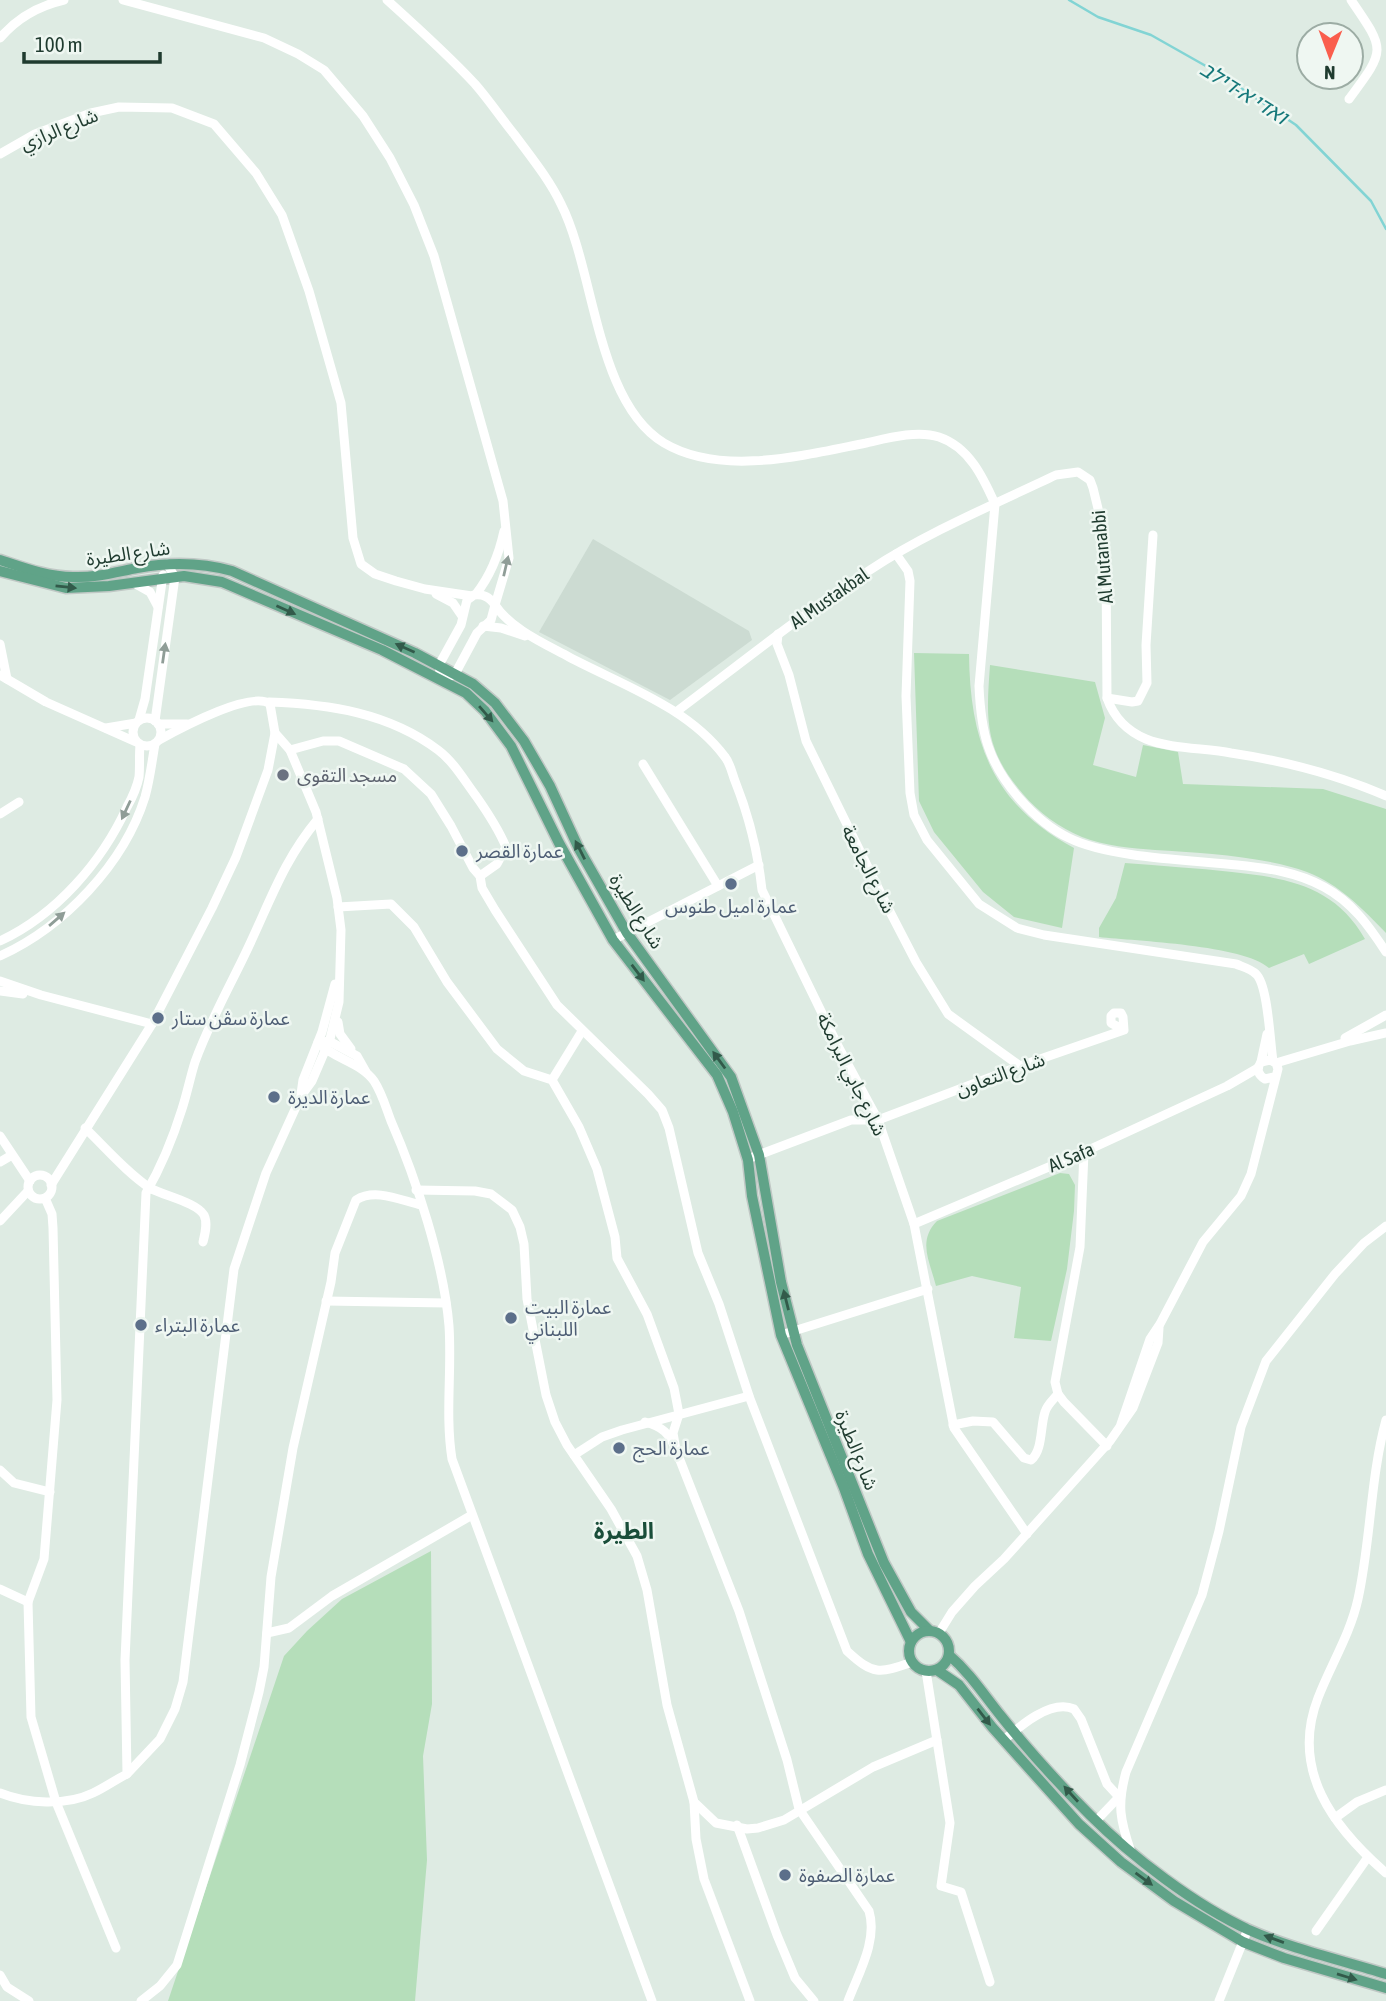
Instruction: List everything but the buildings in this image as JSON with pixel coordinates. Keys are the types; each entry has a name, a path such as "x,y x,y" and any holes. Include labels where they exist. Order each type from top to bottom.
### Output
{"main road":[{"name":"شارع الطيرة","path":"0,561 42,573 73,577 167,564 212,565 439,665 473,684 495,703 524,740 550,786 579,849 627,933 731,1077 753,1157 793,1331 817,1398 884,1563 911,1612 934,1632"},
{"name":"شارع الطيرة","path":"0,571 66,588 86,589 175,577 195,577 222,582 382,650 466,693 485,711 511,746 559,842 613,940 717,1075 753,1157 752,1196 781,1335 844,1488 867,1554 911,1642"},
{"path":"922,1632 934,1632 948,1643 949,1656 943,1666 921,1670 912,1662 908,1651 911,1642 922,1632"},
{"path":"949,1656 969,1675 1014,1731 1096,1821 1181,1890 1248,1929 1386,1974"},
{"path":"931,1670 959,1685 1079,1824 1121,1862 1174,1901 1243,1942 1284,1958 1386,1988"}],"street":[{"path":"0,38 22,17 41,7 64,0"},
{"path":"123,0 264,38 324,70 363,116 390,158 414,205 435,256 503,500 509,558 494,615 477,633 455,674 441,680 439,665 461,625 465,604 474,595 499,554 505,525"},
{"path":"387,0 476,85 550,184 574,236 609,364 618,387 630,408 662,442 703,456 757,461 888,438 923,435 937,436 950,442 972,462 985,480 995,504 979,686 980,716 989,752 1013,791 1028,808 1059,833 1094,847 1275,869 1300,876 1344,900 1362,917 1386,952"},
{"path":"1349,99 1375,71 1381,61 1383,49 1381,38 1351,0"},
{"name":"شارع الرازي","path":"0,154 35,134 91,113 119,107 172,108 214,124 256,173 282,215 309,292 341,403 349,500 361,564 375,574 425,589"},
{"name":"Al Mutanabbi","path":"995,504 1065,472 1079,472 1090,480 1102,525 1106,565 1107,698"},
{"name":"Al Mustakbal","path":"676,712 778,634 896,554 995,504"},
{"path":"1153,535 1146,645 1147,683 1138,701 1107,698 1122,724 1133,733 1157,743 1274,759 1312,769 1386,796"},
{"path":"896,554 908,571 911,588 906,696 910,793 914,815 927,840 979,904 1017,928 1044,935 1236,964 1249,969 1258,975 1263,985 1268,1029 1266,1114 1251,1174 1241,1196 1203,1242 1150,1339 1124,1408 1121,1424 1107,1446 934,1632"},
{"path":"0,957 33,938 89,889 130,832 145,797 161,731 157,723 175,577 167,564"},
{"path":"0,941 32,922 80,880 111,840 134,793 139,777 138,743 132,731 145,699 162,578 167,564"},
{"path":"133,582 150,592 158,607"},
{"path":"425,589 485,595 508,621 543,643"},
{"path":"425,589 453,603 463,617"},
{"path":"483,626 501,628 543,643"},
{"name":"شارع الجامعة","path":"778,634 777,644 789,674 806,741 916,962 948,1014 1020,1066"},
{"name":"شارع جابي البرامكة","path":"543,643 676,712 701,732 726,758 745,807 762,890 839,1048 878,1120 914,1224 953,1425"},
{"path":"0,644 3,677 46,702 146,747 188,724 248,701 261,699 269,702 314,703 352,711 399,728 438,750 459,770 490,815 506,847 497,864 480,876"},
{"path":"0,1136 37,1199 45,1198 85,1128 152,1024 236,857 268,769 275,733 273,709 269,702"},
{"path":"101,727 117,727 148,718 157,723 188,724"},
{"path":"275,733 290,750 318,819 338,907 341,930 337,1017 343,1039 374,1082 402,1144 441,1276 449,1328 448,1432 452,1459 652,2001"},
{"path":"290,750 323,741 339,741 404,769 431,794 480,876 482,888 495,910 557,1005 662,1110 698,1253 719,1304 749,1396 847,1651 865,1667 879,1670 889,1670 912,1662"},
{"path":"643,764 718,886"},
{"path":"0,814 19,802"},
{"path":"127,1774 125,1660 145,1201 182,1110 211,1020 247,950 281,872 300,840 318,819"},
{"path":"613,940 759,866"},
{"path":"338,907 391,904 414,927 447,982 497,1049 524,1071 552,1080 579,1127 597,1169 615,1237 617,1258 647,1314 674,1388 679,1414 673,1433 676,1450"},
{"path":"301,1096 303,1080 318,1042 338,971"},
{"path":"0,981 41,995 152,1024"},
{"path":"0,991 41,995"},
{"path":"1332,1046 1386,1014"},
{"path":"0,1793 56,1802 90,1795 127,1774 160,1739 175,1709 183,1682 234,1269 265,1173 301,1096 317,1070 337,1017"},
{"name":"شارع التعاون","path":"753,1157 851,1120 878,1120 1124,1030"},
{"path":"552,1080 582,1031"},
{"name":"Al Safa","path":"914,1224 1084,1152 1227,1086 1316,1050 1386,1033"},
{"path":"318,1042 357,1056"},
{"path":"327,1046 367,1074"},
{"path":"317,1070 327,1061 346,1060"},
{"path":"85,1128 149,1187 197,1208 206,1224 203,1242"},
{"path":"1084,1152 1080,1247 1055,1372 1058,1394 1107,1446"},
{"path":"0,1162 12,1155"},
{"path":"0,1221 34,1177 48,1179 51,1185"},
{"path":"416,1190 475,1191 491,1194 512,1210 524,1244 527,1299 546,1395 555,1422 611,1509 637,1556 647,1590 667,1705 694,1802 696,1839 704,1879 750,2001"},
{"path":"141,2001 160,1986 177,1965 240,1765 259,1692 271,1577 293,1448 335,1253 356,1200 369,1194 421,1205"},
{"path":"45,1198 52,1214 53,1228 57,1401 44,1559 28,1602 31,1717 56,1802 116,1948"},
{"path":"1131,1852 1119,1797 1126,1772 1202,1595 1241,1427 1256,1381 1266,1361 1335,1274 1364,1243 1386,1226"},
{"path":"781,1335 928,1289"},
{"path":"326,1301 446,1303"},
{"path":"1027,1534 963,1444 953,1425 973,1421 993,1422 1024,1458 1031,1460 1037,1452 1044,1413 1058,1394"},
{"path":"574,1455 602,1437 645,1422 749,1396"},
{"path":"1386,1420 1375,1468 1367,1559 1357,1606 1341,1651 1319,1695 1310,1720 1308,1741 1311,1768 1321,1794 1335,1818 1368,1857 1386,1873"},
{"path":"645,1422 667,1431 676,1450 739,1611 787,1760 799,1809 862,1898 872,1921 871,1940 848,2001"},
{"path":"0,1469 15,1483 50,1492"},
{"path":"267,1633 289,1628 332,1596 472,1515"},
{"path":"0,1589 28,1602"},
{"path":"931,1670 937,1740 950,1823 941,1886 961,1892 990,1982"},
{"path":"1004,1740 1031,1718 1059,1707 1074,1709 1082,1719 1107,1784 1119,1797"},
{"path":"694,1802 716,1823 747,1829 758,1828 784,1820 873,1767 937,1740"},
{"path":"1335,1818 1357,1802 1386,1790"},
{"path":"1096,1821 1119,1797"},
{"path":"737,1825 795,1978 814,2001"},
{"path":"1315,1931 1368,1857"},
{"path":"1219,2001 1248,1929"},
{"path":"0,1975 8,1987 29,2001"}],"shaded area":[{"path":"593,539 749,631 752,640 670,700 539,632"}],"green space":[{"path":"914,653 969,654 974,715 991,768 1023,811 1046,831 1074,848 1062,928 1014,917 983,892 934,832 919,801"},
{"path":"990,665 1095,682 1105,718 1093,765 1136,777 1143,745 1178,752 1183,784 1323,789 1386,809 1386,933 1340,890 1307,872 1252,859 1109,845 1082,837 1058,824 1023,794 1010,778 994,748 988,718"},
{"path":"1125,863 1232,872 1291,882 1324,896 1339,907 1365,939 1309,964 1304,954 1269,968 1256,960 1214,949 1099,937 1099,928 1116,898"},
{"path":"1060,1173 1069,1174 1075,1185 1074,1211 1067,1269 1051,1341 1014,1338 1021,1287 972,1276 936,1286 928,1260 928,1236 937,1221"},
{"path":"431,1551 432,1704 423,1756 427,1860 415,2001 168,2001 284,1656 342,1599"}],"waterway":[{"name":"ואדי א-דילב","path":"1069,0 1098,17 1151,35 1220,74 1296,125 1371,201 1386,229"}],"place":[{"name":"مسجد التقوى","path":"283,775"},
{"name":"عمارة القصر","path":"462,851"},
{"name":"عمارة اميل طنوس","path":"731,884"},
{"name":"عمارة سڤن ستار","path":"158,1018"},
{"name":"عمارة الديرة","path":"274,1097"},
{"name":"عمارة البيت اللبناني","path":"511,1318"},
{"name":"عمارة البتراء","path":"141,1325"},
{"name":"عمارة الحج","path":"619,1448"},
{"name":"عمارة الصفوة","path":"785,1875"}],"district":[{"name":"الطيرة","path":"624,1531"}]}
